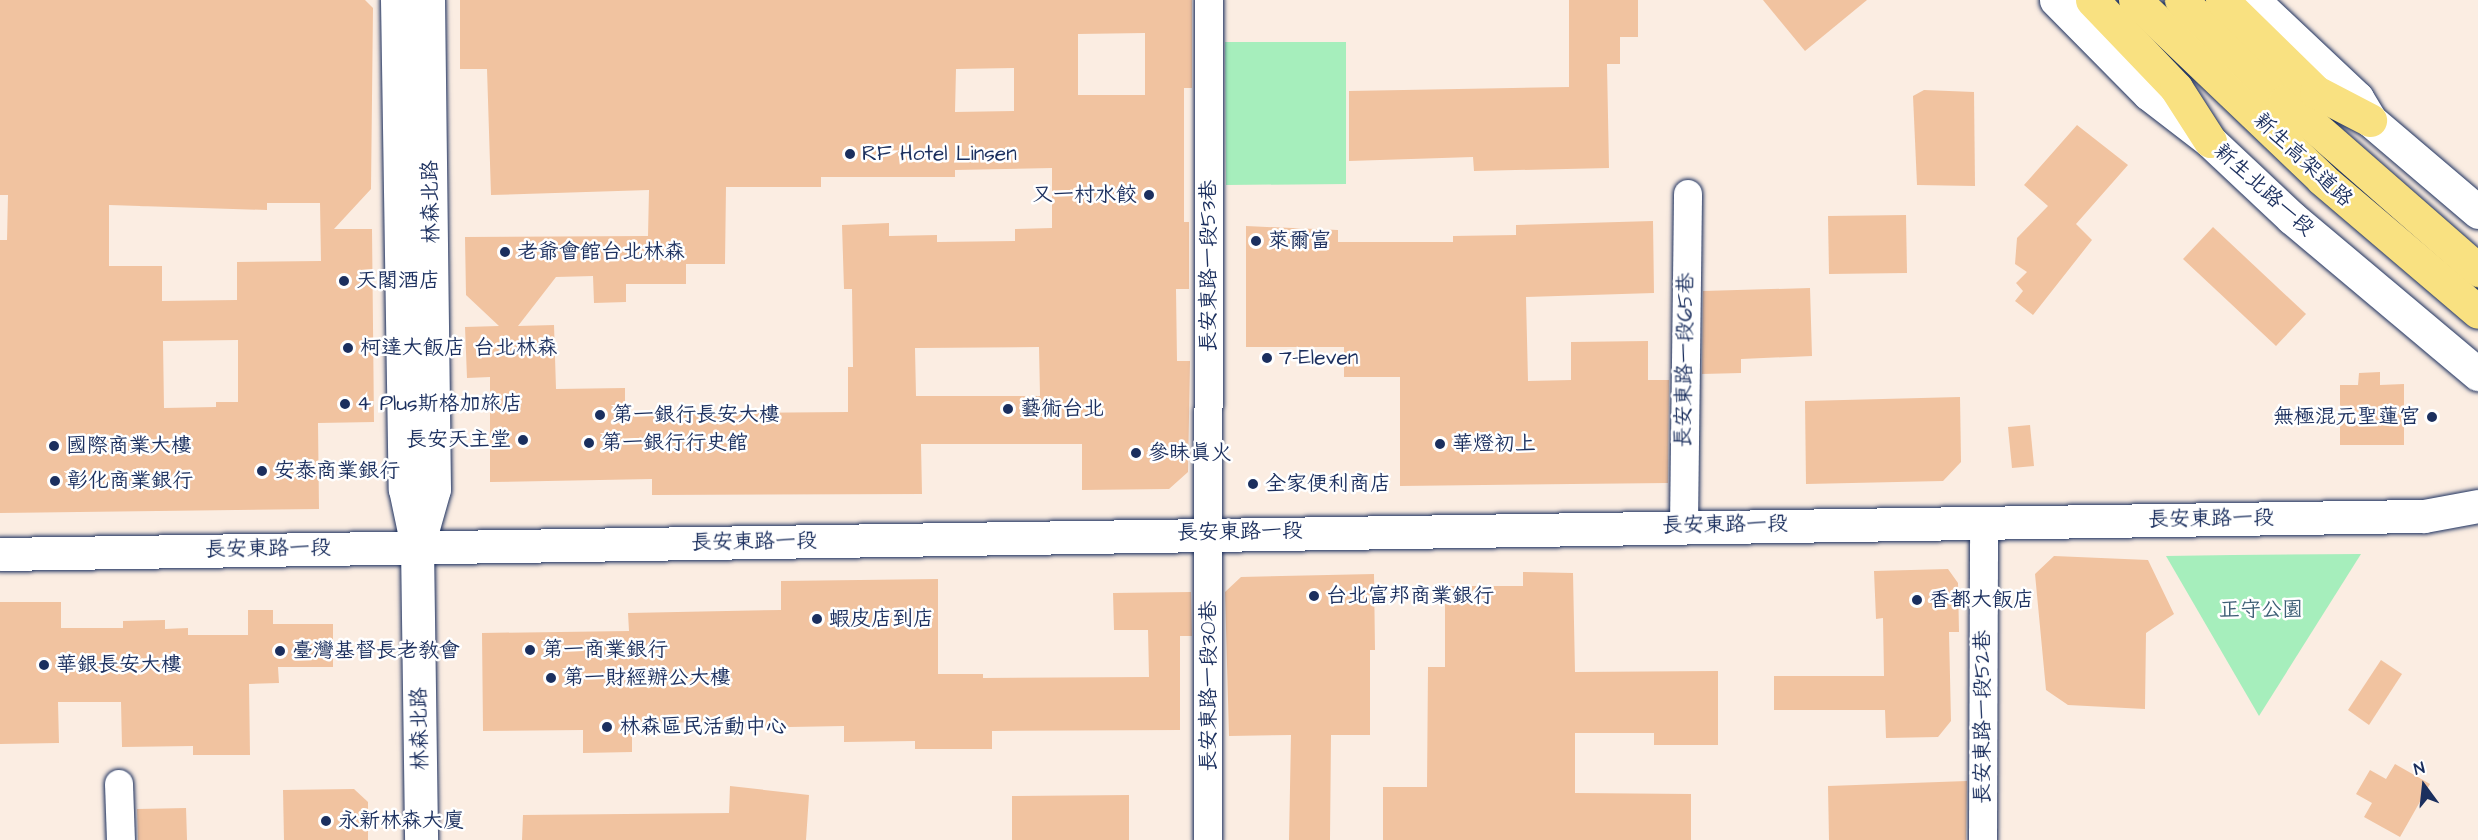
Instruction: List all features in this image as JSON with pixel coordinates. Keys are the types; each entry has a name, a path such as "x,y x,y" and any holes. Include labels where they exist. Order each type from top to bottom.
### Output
{"highway":[{"path":"2092,0 2176,88 2210,141"},
{"name":"新生高架道路","path":"2135,0 2322,179 2478,312"},
{"name":"新生高架道路","path":"2181,0 2294,109 2478,270"},
{"path":"2222,0 2316,92 2370,120"}],"street":[{"name":"林森北路","path":"396,0 405,489 417,546 422,840"},
{"name":"林森北路","path":"417,546 434,489 428,0"},
{"name":"長安東路一段53巷","path":"1209,0 1209,532"},
{"name":"新生北路一段","path":"2056,0 2149,94 2210,141 2292,218 2478,374"},
{"path":"2253,0 2357,98 2370,120 2478,212"},
{"name":"長安東路一段65巷","path":"1684,525 1688,194"},
{"name":"長安東路一段","path":"0,554 1209,532 2424,516 2478,506"},
{"name":"長安東路一段52巷","path":"1983,840 1984,522"},
{"name":"長安東路一段30巷","path":"1208,840 1209,532"},
{"path":"119,784 121,840"}],"green space":[{"path":"1225,42 1346,42 1346,184 1226,185"},
{"name":"正守公園","path":"2361,554 2259,716 2166,556 2233,555"}],"building":[{"path":"0,0 365,0 373,8 371,189 334,229 372,229 374,422 318,423 319,509 0,513 0,240 7,240 8,195 0,195","holes":["267,203 320,203 321,261 237,262 237,300 162,301 162,266 109,266 109,205 267,210","238,340 238,402 216,402 216,407 164,408 163,341"]},
{"path":"460,0 1192,0 1192,88 1184,88 1184,222 1189,222 1189,289 1176,289 1177,361 1190,361 1188,472 1169,489 1082,490 1082,444 921,444 922,494 652,495 652,479 490,482 490,377 467,378 465,327 499,326 466,295 465,237 648,236 649,190 491,195 487,69 460,69","holes":["1145,33 1145,95 1078,95 1078,34","1014,68 1014,111 955,112 956,69","1052,168 1052,228 1015,229 1015,241 937,242 937,235 889,236 889,223 842,225 844,289 852,289 853,367 848,367 848,412 625,414 625,388 556,389 554,325 518,326 556,277 593,276 594,303 626,302 626,284 686,284 686,264 725,264 726,187 821,187 821,177 955,177 955,170","1039,347 1040,396 916,396 915,348"]},
{"path":"1569,0 1638,0 1638,37 1620,37 1620,64 1607,64 1609,168 1474,171 1473,157 1349,161 1349,91 1569,87"},
{"path":"1763,0 1867,0 1805,51"},
{"path":"1924,90 1974,92 1975,186 1917,185 1913,96"},
{"path":"2077,125 2128,165 2076,224 2092,240 2033,315 2015,301 2023,291 2016,283 2027,272 2015,264 2017,238 2048,206 2024,185"},
{"path":"1906,215 1907,273 1829,274 1828,216"},
{"path":"1653,221 1654,293 1526,297 1528,381 1571,380 1571,342 1648,341 1648,380 1669,380 1668,483 1400,486 1400,377 1344,377 1344,347 1246,347 1246,226 1338,230 1338,242 1453,242 1453,236 1516,235 1516,225"},
{"path":"2213,227 2306,314 2276,346 2183,259"},
{"path":"1810,288 1812,356 1741,359 1741,373 1702,374 1703,291"},
{"path":"2380,372 2380,385 2404,384 2404,445 2340,445 2340,385 2358,385 2359,373"},
{"path":"1960,397 1961,462 1943,481 1806,484 1805,401"},
{"path":"2030,425 2034,466 2012,468 2008,427"},
{"path":"2054,556 2148,560 2174,614 2146,633 2145,709 2068,705 2046,690 2035,574"},
{"path":"1948,569 1958,583 1959,632 1949,632 1951,721 1938,737 1886,738 1885,710 1774,710 1774,676 1884,676 1883,618 1876,619 1874,571"},
{"path":"1523,572 1573,573 1575,672 1718,671 1718,745 1654,745 1654,733 1575,733 1575,793 1691,794 1691,840 1383,840 1383,787 1427,787 1428,667 1445,667 1445,586 1523,586"},
{"path":"1374,574 1375,650 1370,650 1370,735 1331,735 1330,840 1289,840 1291,735 1229,736 1225,592 1241,577"},
{"path":"938,579 938,674 983,674 983,678 1149,677 1148,630 1114,630 1113,593 1191,592 1192,636 1180,636 1180,730 992,731 992,749 915,749 915,741 844,742 844,726 735,728 735,721 632,724 632,752 583,753 583,730 483,731 482,633 629,631 628,613 781,610 781,581"},
{"path":"0,602 61,602 61,628 123,628 123,621 165,620 165,629 188,628 188,635 248,635 248,610 273,610 273,624 333,624 333,667 278,667 279,683 249,684 250,755 193,755 193,746 122,747 121,702 58,702 59,743 0,744"},
{"path":"2381,660 2402,674 2369,725 2348,710"},
{"path":"2395,764 2430,784 2400,837 2364,817 2372,803 2356,794 2370,770 2386,779"},
{"path":"1967,781 1966,840 1829,840 1828,786"},
{"path":"730,786 809,795 806,840 522,840 523,815 729,813"},
{"name":"永新林森大廈","path":"354,789 368,802 368,840 284,840 283,790"},
{"path":"1129,795 1129,840 1012,840 1012,796"},
{"path":"186,808 187,840 138,840 137,809"}],"place":[{"name":"RF Hotel Linsen","path":"850,154"},
{"name":"又一村水餃","path":"1149,195"},
{"name":"萊爾富","path":"1256,241"},
{"name":"老爺會館台北林森","path":"505,252"},
{"name":"天閣酒店","path":"344,281"},
{"name":"柯達大飯店 台北林森","path":"348,348"},
{"name":"7-Eleven","path":"1267,358"},
{"name":"4 Plus斯格加旅店","path":"345,404"},
{"name":"藝術台北","path":"1008,409"},
{"name":"第一銀行長安大樓","path":"600,415"},
{"name":"無極混元聖蓮宮","path":"2432,417"},
{"name":"長安天主堂","path":"523,440"},
{"name":"第一銀行行史館","path":"589,443"},
{"name":"華燈初上","path":"1440,444"},
{"name":"國際商業大樓","path":"54,446"},
{"name":"參昧真火","path":"1136,453"},
{"name":"安泰商業銀行","path":"262,471"},
{"name":"彰化商業銀行","path":"55,481"},
{"name":"全家便利商店","path":"1253,484"},
{"name":"台北富邦商業銀行","path":"1314,596"},
{"name":"香都大飯店","path":"1917,600"},
{"name":"蝦皮店到店","path":"817,619"},
{"name":"第一商業銀行","path":"530,650"},
{"name":"臺灣基督長老教會","path":"280,651"},
{"name":"華銀長安大樓","path":"44,665"},
{"name":"第一財經辦公大樓","path":"551,678"},
{"name":"林森區民活動中心","path":"607,727"},
{"name":"永新林森大廈","path":"326,821"}]}
